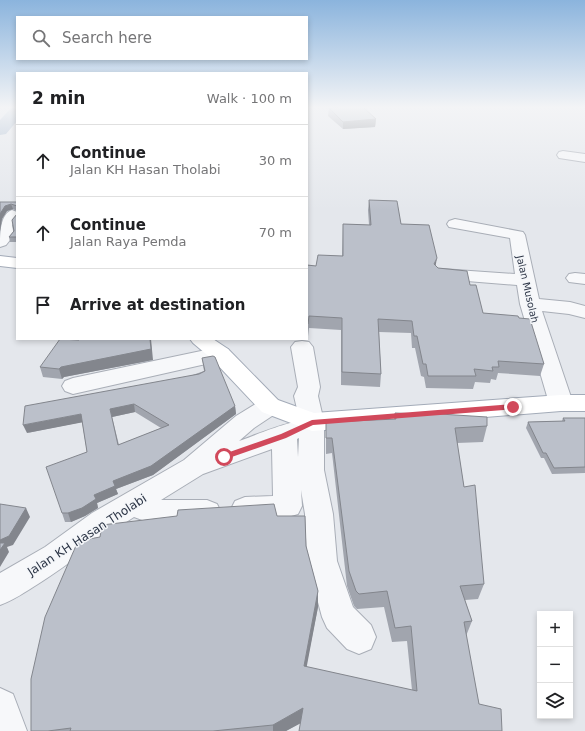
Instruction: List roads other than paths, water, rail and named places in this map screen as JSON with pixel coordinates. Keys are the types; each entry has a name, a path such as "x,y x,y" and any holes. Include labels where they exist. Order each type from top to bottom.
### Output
{"main road":[{"path":"0,261 16,263"},
{"path":"201,340 220,354 270,406 312,422 585,402"}],"street":[{"path":"563,155 585,158"},
{"path":"0,242 6,235 4,225 12,215"},
{"name":"Jalan Musolah","path":"456,224 517,234 530,304 561,403"},
{"path":"442,274 525,280"},
{"path":"530,304 570,308 585,312"},
{"path":"302,347 309,387 306,396 312,422 311,470 319,514 322,562 339,617 359,637"},
{"path":"73,386 220,354"},
{"name":"Jalan KH Hasan Tholabi","path":"0,590 56,556 102,522 193,467 245,422 270,406"},
{"name":"Jalan KH Hasan Tholabi","path":"193,467 284,436 312,422"},
{"path":"131,504 153,512 193,512 288,506 284,436"},
{"path":"0,707 8,731"}]}
